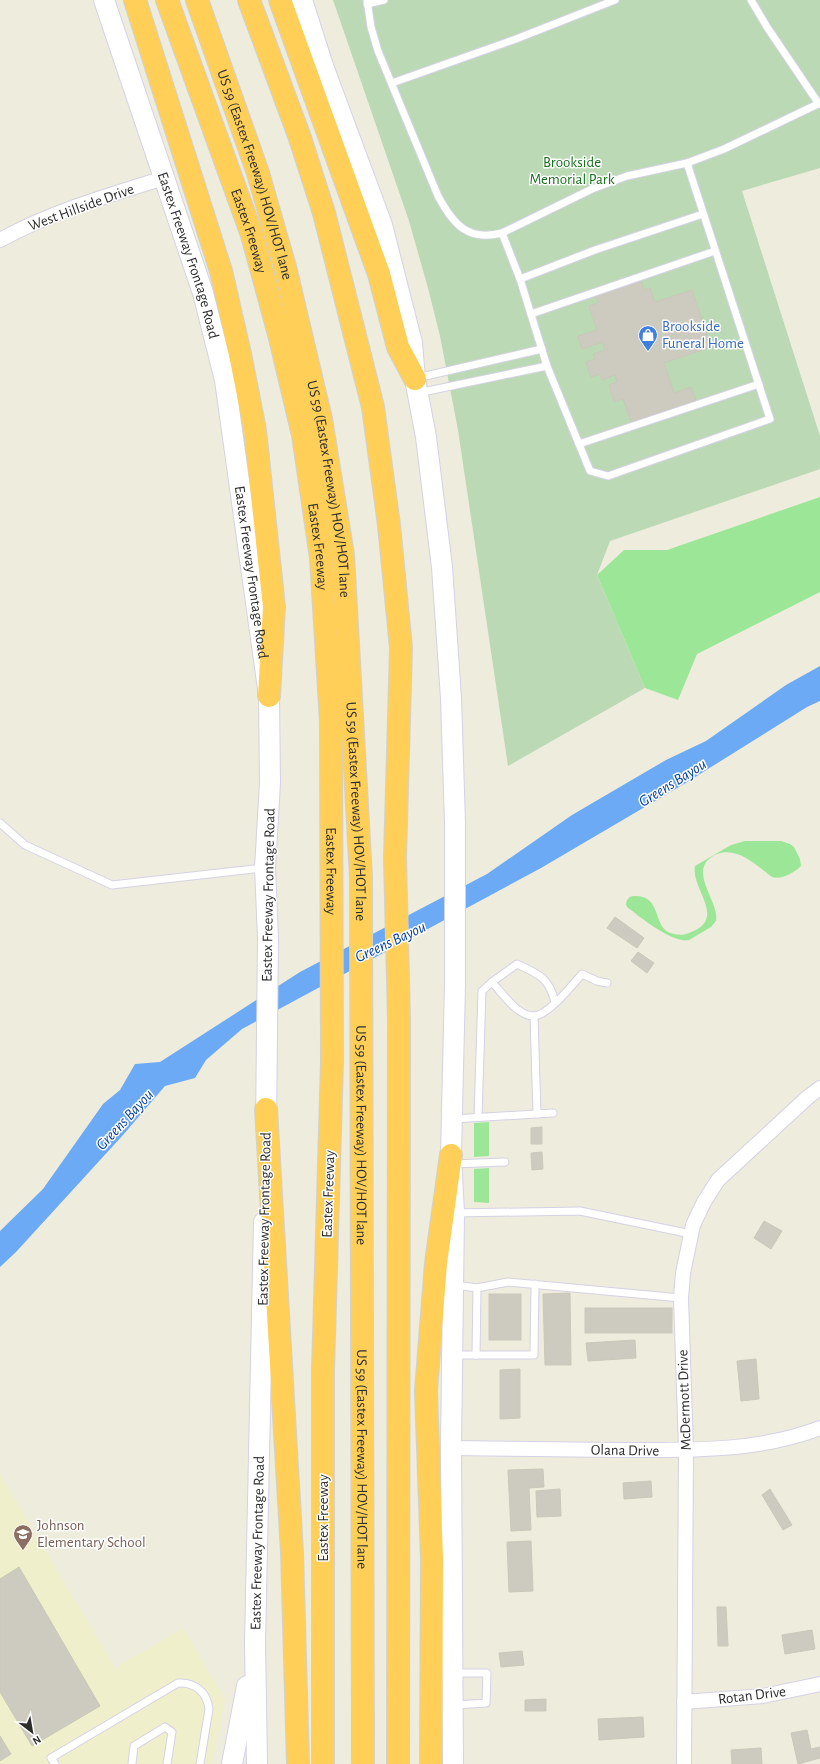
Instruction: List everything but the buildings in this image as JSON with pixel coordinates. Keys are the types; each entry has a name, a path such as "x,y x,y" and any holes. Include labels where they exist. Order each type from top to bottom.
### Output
{"highway":[{"path":"135,0 221,272 240,354 255,430 274,607 270,696"},
{"name":"Eastex Freeway","path":"167,0 252,235 279,334 303,435 321,558 331,722 332,1062 323,1371 323,1764"},
{"name":"US 59 (Eastex Freeway) HOV/HOT lane","path":"197,0 258,173 285,267 322,419 343,555 361,877 363,1764"},
{"path":"249,0 300,138 324,213 373,407 389,525 401,648 395,858 399,1020 398,1764"},
{"path":"280,0 379,274 398,347 417,386"},
{"path":"266,1109 292,1552 298,1764"},
{"path":"430,1764 432,1558 426,1391 436,1263 451,1159"}],"main road":[{"name":"Eastex Freeway Frontage Road","path":"104,0 203,293 225,380 270,696 270,783 265,868 268,938 255,1643 256,1764"},
{"path":"302,0 323,66 382,225 412,343 417,386 426,437 442,567 451,698 455,823 455,984 451,1119 451,1159 454,1213 451,1448 453,1764"},
{"path":"232,1764 255,1643"}],"street":[{"name":"West Hillside Drive","path":"0,240 38,221 103,197 164,178"},
{"name":"McDermott Drive","path":"684,1764 686,1450 681,1298 683,1273 693,1225 704,1202 718,1180 808,1097 820,1088"},
{"name":"Olana Drive","path":"451,1448 686,1450 764,1444 805,1434 820,1428"},
{"name":"Rotan Drive","path":"684,1702 763,1696 820,1684"}],"lane":[{"path":"384,0 367,2 371,27 414,140 447,213 462,228 474,233 488,236 502,232 592,189 627,176 687,164 724,149 820,104 767,27 751,0"},
{"path":"392,83 516,40 615,0"},
{"path":"502,232 520,279 547,366 590,471 608,476 770,419 687,164"},
{"path":"520,279 595,250 703,214"},
{"path":"530,314 715,251"},
{"path":"417,386 542,349"},
{"path":"417,386 547,366"},
{"path":"579,444 758,384"},
{"path":"0,823 26,845 112,886 265,868"},
{"path":"478,1117 482,991 517,964 537,973 545,980 552,990 555,1002"},
{"path":"492,982 517,1009 528,1015 534,1016 542,1014 582,974 597,981 607,983"},
{"path":"534,1016 537,1114"},
{"path":"451,1119 553,1113"},
{"path":"451,1159 505,1162"},
{"path":"454,1213 580,1211 691,1234"},
{"path":"454,1285 477,1288 508,1282 681,1298"},
{"path":"453,1355 534,1356 535,1284"},
{"path":"476,1355 477,1288"},
{"path":"452,1673 487,1673 486,1703 452,1705"},
{"path":"55,1764 51,1758 178,1683 187,1682 199,1689 208,1701 209,1709 200,1764"},
{"path":"132,1764 134,1746 166,1727 172,1732 167,1764"}],"shaded area":[{"name":"Johnson Elementary School","path":"0,1474 115,1668 183,1628 225,1699 212,1764 0,1764"}],"green space":[{"name":"Brookside Memorial Park","path":"333,0 820,0 820,168 742,191 820,436 820,469 610,541 597,575 645,688 508,766 458,430 440,336 409,221"},
{"path":"820,497 820,592 697,654 678,700 645,688 597,575 624,550 667,550"},
{"path":"745,841 781,841 790,844 794,847 800,859 801,866 787,875 776,878 772,877 747,858 740,855 725,852 717,854 708,860 703,868 703,876 716,913 716,921 711,927 689,940 674,938 666,934 648,923 627,907 626,902 630,897 643,897 649,900 653,905 663,928 668,932 684,935 701,927 706,920 707,912 695,875 695,866 731,845"},
{"path":"489,1122 489,1156 474,1157 474,1123"},
{"path":"489,1168 489,1203 474,1202 474,1169"}],"water":[{"name":"Greens Bayou","path":"820,666 820,701 807,707 684,784 541,868 242,1029 206,1060 195,1078 165,1086 123,1135 16,1252 0,1267 0,1231 43,1189 103,1104 120,1090 135,1064 160,1062 300,972 487,874 572,815 666,760 706,741 786,685"}],"place":[{"name":"Brookside Funeral Home","path":"648,352"},
{"name":"Johnson Elementary School","path":"23,1551"}]}
